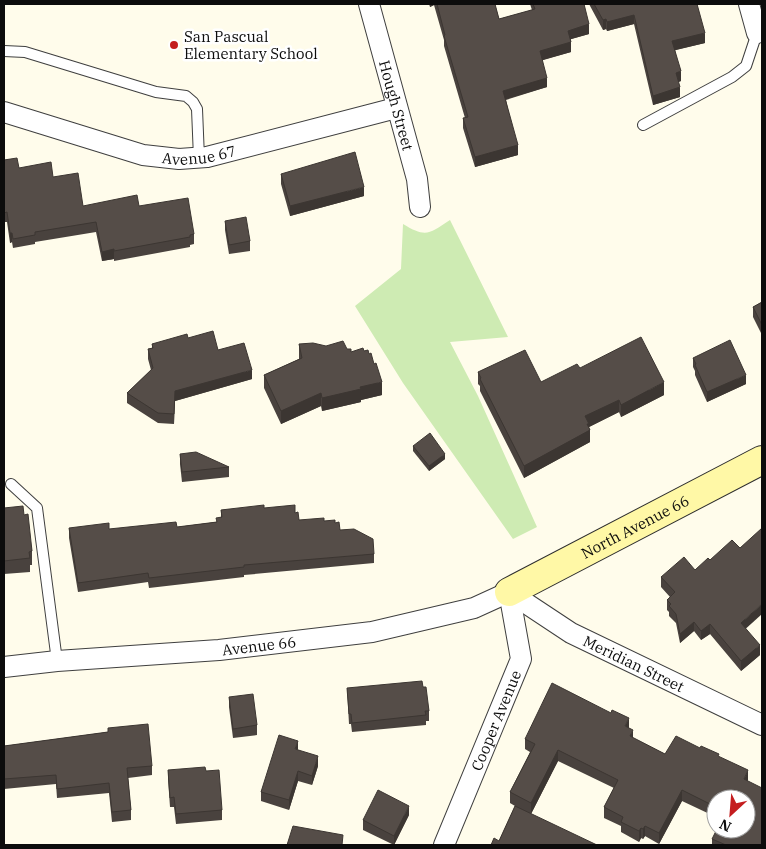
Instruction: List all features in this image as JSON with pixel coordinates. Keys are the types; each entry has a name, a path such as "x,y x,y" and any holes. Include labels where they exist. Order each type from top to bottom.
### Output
{"street":[{"name":"Hough Street","path":"369,4 417,179 420,207"},
{"path":"749,4 757,33"},
{"name":"Avenue 67","path":"4,112 143,155 179,160 236,150 396,108"},
{"name":"North Avenue 66","path":"509,592 762,460"},
{"name":"Avenue 66","path":"4,668 57,661 219,650 372,632 474,608 509,592"},
{"name":"Meridian Street","path":"509,592 571,634 762,725"},
{"name":"Cooper Avenue","path":"444,845 521,659 509,592"}],"lane":[{"path":"643,125 732,78 746,66 757,33"},
{"path":"4,51 25,52 156,92 186,96 197,109 199,158"},
{"path":"11,484 37,508 57,661"}],"green space":[{"path":"450,220 508,337 450,342 478,396 537,527 513,539 403,383 355,306 401,269 403,224 422,233 432,231"}],"building":[{"path":"437,4 495,4 499,19 535,9 533,4 584,4 589,24 568,31 571,42 540,51 547,78 503,91 518,145 475,157 463,118 468,117 444,36"},
{"path":"594,4 697,4 705,33 672,41 681,71 676,73 680,87 653,96 634,15 607,22 606,19 603,20"},
{"path":"355,152 364,187 290,206 281,174"},
{"path":"17,158 19,168 51,162 53,177 78,173 83,206 137,195 139,206 188,198 194,234 190,235 190,237 102,252 96,222 35,232 35,235 13,239 12,233 10,233 7,212 4,213 4,160"},
{"path":"246,217 250,241 229,245 225,221"},
{"path":"762,302 762,325 753,307"},
{"path":"213,331 218,350 244,343 252,370 175,391 174,414 158,413 127,393 153,368 148,349 153,348 152,344 187,334 188,338"},
{"path":"641,337 664,382 621,405 619,400 585,416 590,430 524,466 478,372 525,350 541,382 577,364 580,368"},
{"path":"730,340 746,375 707,392 693,358"},
{"path":"343,341 347,349 351,349 351,352 363,348 364,351 368,350 369,354 371,353 382,382 322,398 321,393 281,411 264,375 302,358 299,344 313,343 326,346"},
{"path":"430,433 445,454 429,466 413,446"},
{"path":"196,452 229,467 182,472 180,454"},
{"path":"264,505 264,508 295,505 295,513 298,512 299,520 324,518 324,521 335,520 335,523 339,522 340,530 354,529 373,539 374,554 244,565 244,567 149,578 148,573 78,583 69,528 109,523 109,529 176,522 177,527 217,522 216,518 222,517 221,510"},
{"path":"23,506 24,515 28,514 32,551 29,552 30,558 4,561 4,508"},
{"path":"762,528 762,604 741,623 760,645 741,661 710,624 701,631 694,622 680,634 676,614 669,606 671,604 667,600 675,592 661,577 684,557 695,570 708,558 710,560 732,540 740,548"},
{"path":"422,681 423,687 426,687 429,711 425,711 426,715 352,723 351,714 349,714 347,688"},
{"path":"552,683 611,713 612,710 629,718 625,726 633,730 630,736 665,754 676,736 700,748 701,746 719,754 718,756 748,770 744,779 762,788 762,845 726,845 712,839 756,839 756,789 706,789 706,802 682,790 659,833 645,826 639,831 621,822 623,817 604,807 618,780 558,750 531,803 510,792 535,744 525,739"},
{"path":"253,694 257,725 233,729 229,697"},
{"path":"148,724 152,766 127,768 131,810 112,812 109,783 57,789 56,775 4,779 4,746 108,732 108,728"},
{"path":"279,735 298,741 295,749 318,756 312,776 298,771 289,800 261,792"},
{"path":"205,767 206,771 219,770 222,810 176,814 174,797 170,798 168,770"},
{"path":"378,790 409,806 394,836 363,820"},
{"path":"515,806 597,845 491,845 494,838 499,841"},
{"path":"293,826 343,835 342,845 287,845"}],"place":[{"name":"San Pascual Elementary School","path":"174,45"}]}
